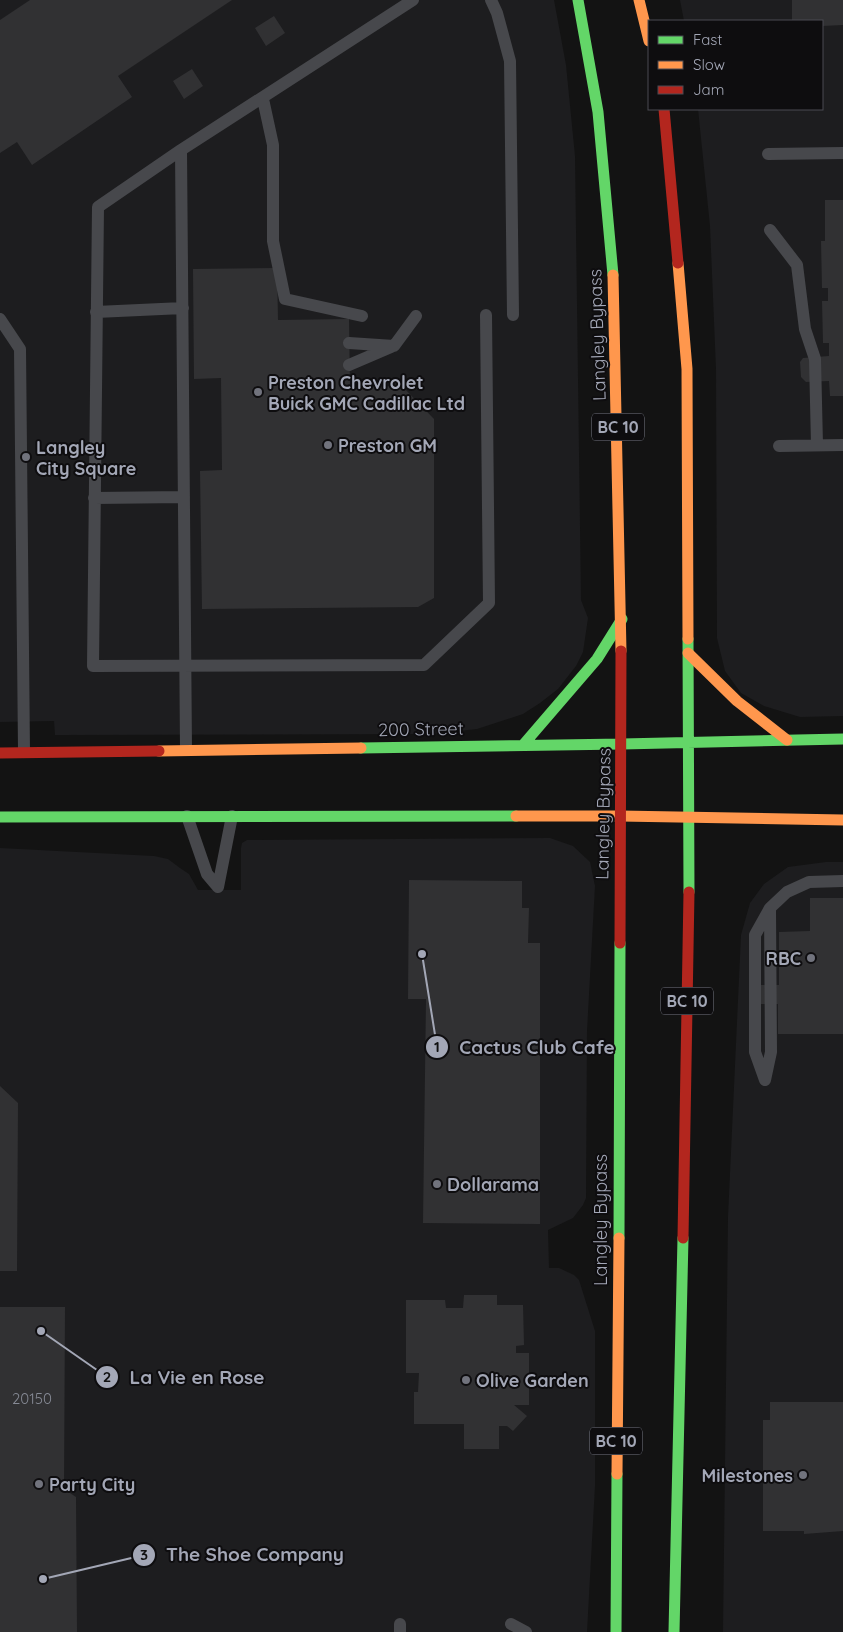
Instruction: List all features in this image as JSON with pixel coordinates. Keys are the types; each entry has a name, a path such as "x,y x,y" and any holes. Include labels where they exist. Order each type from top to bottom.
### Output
{"main road":[{"name":"Langley Bypass","path":"578,0 598,112 611,235 615,315 622,619 616,1632"},
{"path":"640,0 648,36"},
{"name":"BC 10","path":"664,110 688,369 688,817 681,1379 674,1632"},
{"path":"523,745 597,659 622,619"},
{"path":"688,653 737,701 787,740"},
{"name":"200 Street","path":"0,753 24,751 622,744 843,739"},
{"path":"0,817 620,816 843,820"}],"lane":[{"path":"413,0 182,150 98,208 93,666 424,665 490,603 486,316"},
{"path":"491,0 497,13 510,61 513,315"},
{"path":"263,99 273,145 273,241 285,299 362,316"},
{"path":"182,150 183,308 189,342 184,497 186,749"},
{"path":"768,154 843,153"},
{"path":"770,230 797,265 805,329 815,359 817,445"},
{"path":"96,312 183,308"},
{"path":"349,365 394,346 416,316"},
{"path":"0,319 20,350 24,751"},
{"path":"349,343 394,346"},
{"path":"779,446 843,444"},
{"path":"94,498 184,497"},
{"path":"187,816 207,874 218,886 232,816"},
{"path":"765,1080 755,1052 755,935 770,908 787,892 810,882 843,881"},
{"path":"511,1624 526,1632"}],"shaded area":[{"path":"0,0 554,0 566,65 575,156 581,600 588,618 583,652 576,666 558,689 523,714 477,729 433,734 55,735 54,721 0,722"},
{"path":"680,0 843,0 843,716 800,717 764,706 741,693 725,671 717,638 716,369 710,226 698,110 823,110 823,20 684,20"},
{"path":"550,838 573,846 590,862 595,886 587,1031 586,1198 573,1218 548,1230 549,1268 559,1268 574,1275 579,1280 595,1331 595,1486 587,1632 0,1632 0,848 154,856 168,859 189,874 198,890 241,890 241,848 242,843 247,840"},
{"path":"826,862 843,862 843,1632 723,1632 728,1217 741,935 750,903 764,884 788,867"}],"building":[{"path":"30,0 232,0 118,76 132,97 32,165 17,142 0,153 0,20"},
{"path":"792,0 843,0 843,25 823,26 823,20 792,20"},
{"path":"274,16 285,33 266,46 255,28"},
{"path":"192,69 203,86 184,99 173,81"},
{"path":"825,200 843,200 843,396 830,396 829,381 806,382 801,377 800,362 803,358 829,356 829,343 823,343 822,301 828,301 828,288 822,288 821,241 825,241"},
{"name":"Preston GM","path":"277,268 278,320 349,319 350,387 402,386 434,419 434,598 418,607 202,609 200,471 222,470 221,378 194,379 193,269"},
{"path":"409,880 522,881 522,908 529,908 528,943 540,943 540,1224 423,1223 426,999 408,999"},
{"name":"RBC","path":"810,898 843,898 843,1034 778,1034 778,1004 757,1004 757,985 779,985 779,932 810,931"},
{"path":"0,1086 18,1103 17,1271 0,1271"},
{"path":"464,1295 497,1295 497,1305 523,1305 524,1345 516,1346 516,1353 529,1353 529,1405 514,1405 527,1416 513,1431 507,1426 499,1426 499,1449 464,1449 464,1424 414,1424 414,1392 418,1392 419,1373 406,1373 406,1300 445,1300 446,1308 463,1308"},
{"path":"0,1307 65,1307 64,1489 76,1497 77,1632 0,1632"},
{"name":"Milestones","path":"770,1402 843,1402 843,1531 804,1534 804,1531 763,1531 763,1420 770,1420"}],"traffic: fast":[{"path":"578,0 598,112 613,275"},
{"path":"523,745 597,659 622,619"},
{"path":"688,639 689,892"},
{"path":"622,744 843,739"},
{"path":"361,748 622,744"},
{"path":"0,817 516,816"},
{"path":"619,1238 620,943"},
{"path":"674,1632 683,1238"},
{"path":"616,1632 617,1474"}],"traffic: slow":[{"path":"639,0 648,37"},
{"path":"678,263 687,369 688,639"},
{"path":"613,275 621,651"},
{"path":"688,653 737,701 787,740"},
{"path":"159,751 361,748"},
{"path":"516,816 620,816"},
{"path":"620,816 843,820"},
{"path":"617,1474 619,1238"}],"traffic: jam":[{"path":"664,110 678,263"},
{"path":"620,943 621,651"},
{"path":"0,753 159,751"},
{"path":"683,1238 689,892"}],"place":[{"name":"Preston Chevrolet Buick GMC Cadillac Ltd","path":"258,392"},
{"name":"Preston GM","path":"328,445"},
{"name":"Langley City Square","path":"26,457"},
{"name":"Cactus Club Cafe","path":"422,954"},
{"name":"RBC","path":"811,958"},
{"name":"Dollarama","path":"437,1184"},
{"name":"La Vie en Rose","path":"41,1331"},
{"name":"Olive Garden","path":"466,1380"},
{"name":"Milestones","path":"803,1475"},
{"name":"Party City","path":"39,1484"},
{"name":"The Shoe Company","path":"43,1579"}]}
